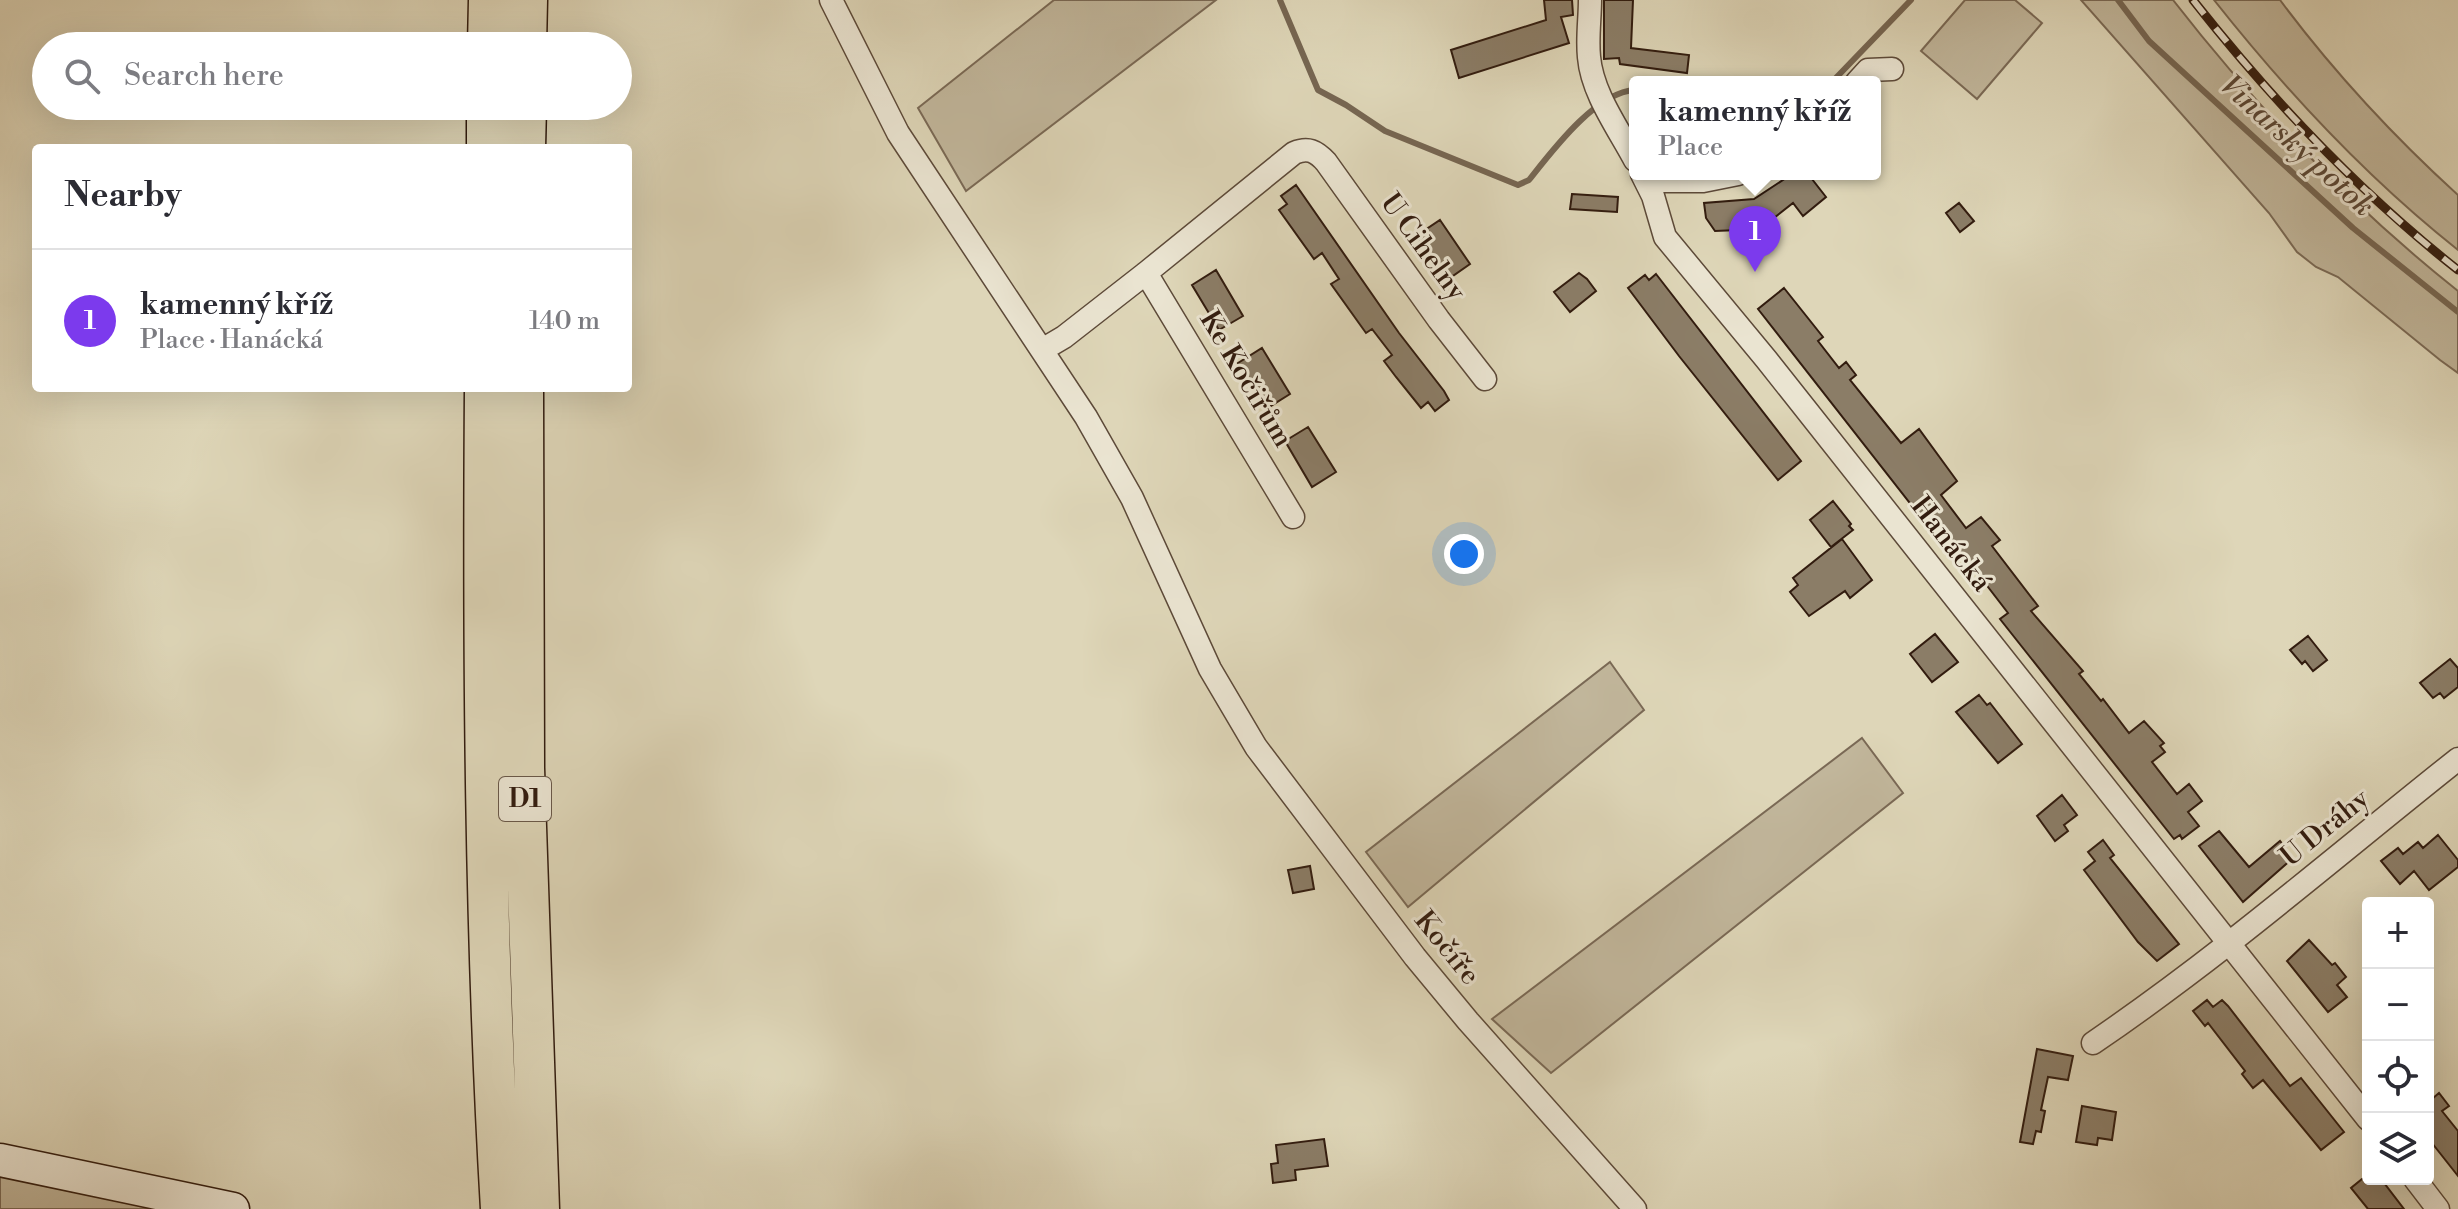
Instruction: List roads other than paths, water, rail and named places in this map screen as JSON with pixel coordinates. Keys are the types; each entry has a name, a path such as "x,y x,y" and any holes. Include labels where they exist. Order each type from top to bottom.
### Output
{"highway":[{"path":"488,32 489,0"},
{"path":"526,32 527,0"},
{"path":"487,120 487,144"},
{"path":"525,144 526,120"},
{"name":"D1","path":"485,392 489,833 495,1115 501,1209"},
{"name":"D1","path":"523,392 524,768 539,1209"}],"main road":[{"path":"0,1160 233,1209"}],"street":[{"name":"Kočíře","path":"831,0 898,133 1086,417 1132,498 1210,669 1256,747 1408,948 1468,1021 1635,1209"},
{"path":"1590,0 1589,57 1605,103 1629,149"},
{"path":"1862,76 1868,70 1892,69"},
{"name":"U Cihelny","path":"1146,273 1294,153 1303,149 1312,150 1326,162 1485,379"},
{"name":"Hanácká","path":"1645,180 1665,237 1785,383 2363,1113"},
{"path":"1683,180 1708,180"},
{"path":"1042,350 1064,337 1146,273"},
{"name":"Ke Kočiřům","path":"1146,273 1293,517"},
{"name":"U Dráhy","path":"2093,1043 2230,944 2458,759"},
{"path":"2420,1185 2438,1209"}],"waterway":[{"name":"Vinarský potok","path":"1280,0 1318,90 1385,131 1518,185 1529,180 1562,139 1590,112 1620,93 1629,91"},
{"name":"Vinarský potok","path":"1838,76 1911,0"},
{"name":"Vinarský potok","path":"2118,0 2149,41 2353,228 2458,312"}],"railway":[{"path":"2193,0 2253,73 2318,143 2386,209 2458,270"}],"place":[{"name":"kamenný kříž","path":"1755,272"}]}
